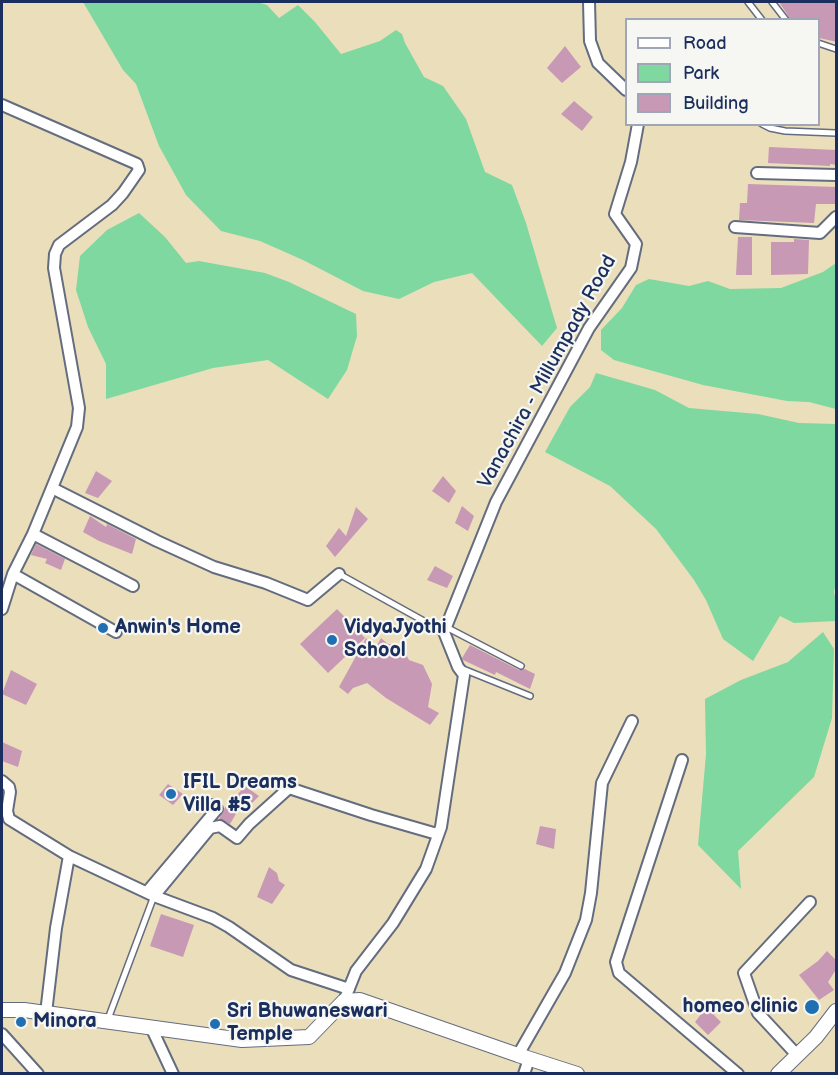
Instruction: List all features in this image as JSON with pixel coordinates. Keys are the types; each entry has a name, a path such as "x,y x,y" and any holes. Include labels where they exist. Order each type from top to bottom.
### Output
{"street":[{"path":"589,2 591,41 598,63 625,88"},
{"path":"2,105 137,164 139,170 112,205 59,245 55,254 54,268 79,408 78,427 33,534 13,574 2,609"},
{"name":"Vanachira - Millumpady Road","path":"446,627 496,502 589,328 631,268 636,244 615,213 631,162 638,126"},
{"path":"757,173 837,175"},
{"path":"735,227 820,233 837,217"},
{"path":"52,488 157,542 214,567 308,600 339,574"},
{"path":"33,534 133,586"},
{"path":"13,574 116,632"},
{"path":"2,1010 46,1013 242,1040 309,1037 347,995 356,971 393,923 426,869 441,827 464,675 458,667 444,632 446,627"},
{"path":"524,1074 524,1057 565,973 586,920 602,783 632,721"},
{"path":"682,760 616,962 619,974 738,1074"},
{"path":"2,781 9,787 10,792 7,811 9,819 69,856 221,923 291,970 360,1000 577,1074"},
{"path":"208,825 220,826 237,838 289,788 437,834"},
{"path":"151,894 208,825 217,808 212,805"},
{"path":"46,1013 56,928 69,856"},
{"path":"797,1055 758,1013 744,973 810,902"},
{"path":"778,1074 816,1037 837,1011"},
{"path":"151,1027 173,1074"},
{"path":"2,1034 38,1074"}],"lane":[{"path":"748,2 760,18"},
{"path":"772,2 784,18"},
{"path":"820,43 837,49"},
{"path":"770,127 837,133"},
{"path":"339,574 430,626 446,627 521,666"},
{"path":"458,667 530,696"},
{"path":"108,1021 151,894"}],"green space":[{"path":"83,2 257,2 267,5 279,18 298,5 341,54 380,41 396,30 402,34 424,77 443,86 466,119 485,172 512,185 526,223 557,328 542,346 472,273 434,282 399,299 363,291 260,241 221,231 186,195 159,146 136,84 123,70"},
{"path":"139,213 165,237 186,263 199,261 265,273 356,314 357,336 347,370 328,399 268,360 213,368 106,399 106,364 88,327 76,290 80,256 107,230"},
{"path":"836,263 836,409 809,402 787,401 703,385 614,360 601,350 601,330 622,308 636,285 649,279 689,286 708,281 730,289 781,288 823,272"},
{"path":"596,373 655,390 689,408 758,414 799,423 836,424 836,582 834,592 836,621 794,623 780,616 753,661 723,639 706,600 694,580 656,529 610,486 545,452 570,407 590,387"},
{"path":"823,632 834,649 832,718 814,777 738,851 741,889 698,845 706,754 705,699 741,680 788,662"}],"building":[{"path":"779,2 837,2 837,42 820,38 820,18 790,18"},
{"path":"565,46 581,67 562,83 547,68"},
{"path":"574,101 593,117 582,131 561,114"},
{"path":"769,147 837,150 837,165 768,163"},
{"path":"748,184 837,187 836,204 816,204 814,223 739,220 740,203 747,203"},
{"path":"738,237 752,237 752,275 736,275"},
{"path":"794,239 809,240 808,274 771,275 771,242 794,242"},
{"path":"96,471 112,481 98,498 85,493"},
{"path":"443,476 456,491 449,503 432,491"},
{"path":"462,506 474,516 468,531 455,523"},
{"path":"356,507 368,519 335,557 326,546 339,528 346,536"},
{"path":"90,516 106,527 107,524 136,539 132,554 83,532"},
{"path":"36,544 65,559 61,570 45,563 47,559 31,555"},
{"path":"435,566 453,576 447,588 427,580"},
{"path":"337,609 365,638 328,673 300,644"},
{"path":"366,638 375,649 381,638 388,644 400,644 409,660 423,665 432,684 428,707 439,713 430,725 386,698 367,683 353,688 348,694 339,687"},
{"path":"470,645 519,670 525,669 535,674 530,689 496,672 495,675 463,660"},
{"path":"11,670 37,684 26,705 2,694"},
{"path":"2,742 22,751 18,767 2,761"},
{"name":"IFIL Dreams Villa #5","path":"168,784 183,794 173,805 159,795"},
{"path":"245,786 259,796 244,811 240,807 230,824 219,819 228,802 229,804"},
{"path":"540,826 556,829 554,849 536,844"},
{"path":"269,867 277,873 279,881 285,885 272,904 257,897"},
{"path":"161,914 194,925 183,957 150,946"},
{"path":"827,951 837,961 837,968 828,982 834,990 819,1000 799,975"},
{"path":"708,1005 716,1008 714,1015 721,1022 708,1035 695,1022"}],"place":[{"name":"Anwin's Home","path":"103,628"},
{"name":"VidyaJyothi School","path":"332,640"},
{"name":"IFIL Dreams Villa #5","path":"171,794"},
{"name":"homeo clinic","path":"812,1007"},
{"name":"Minora","path":"21,1022"},
{"name":"Sri Bhuwaneswari Temple","path":"215,1024"}]}
